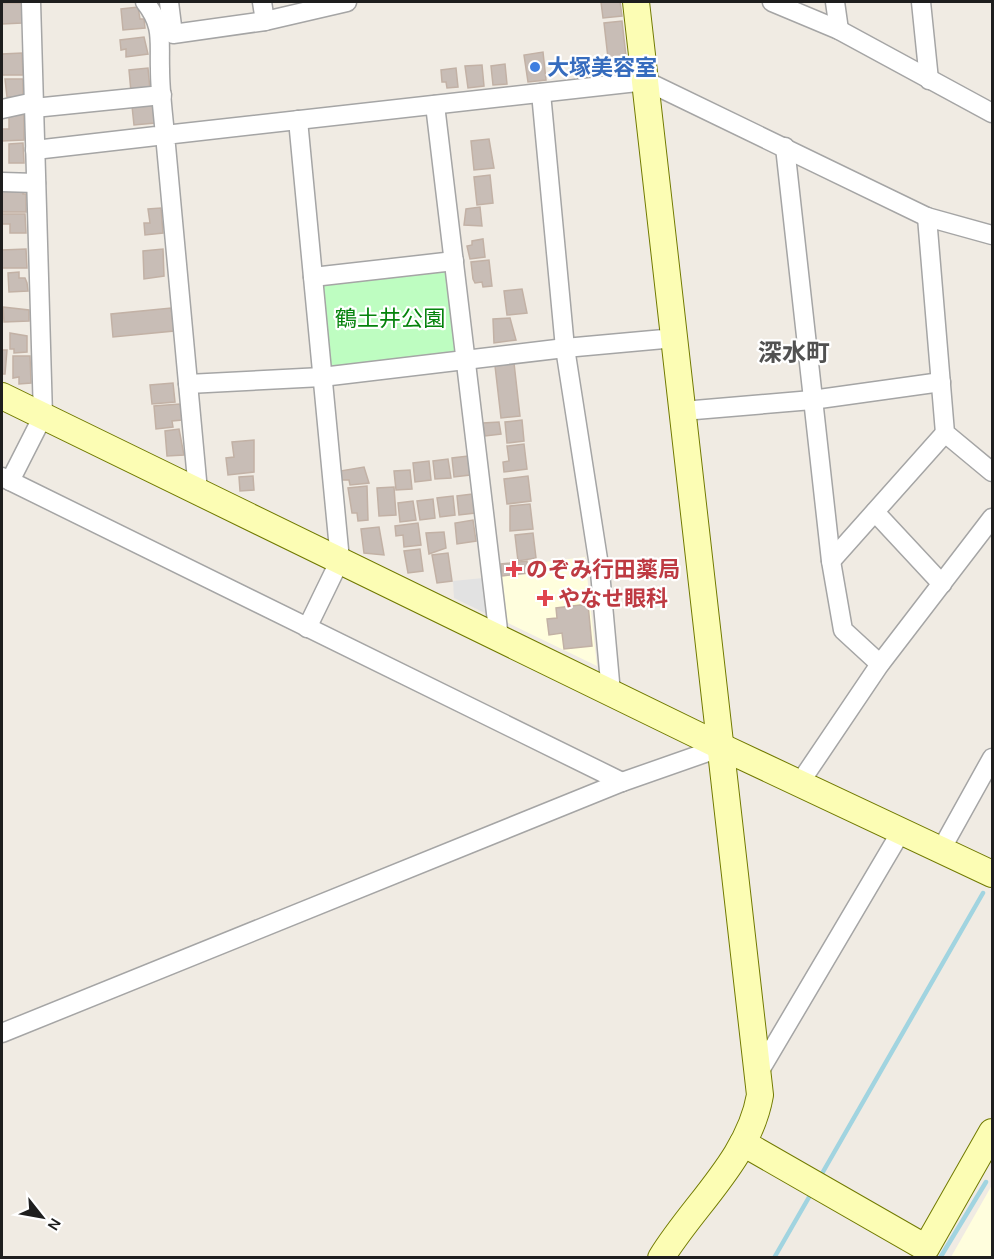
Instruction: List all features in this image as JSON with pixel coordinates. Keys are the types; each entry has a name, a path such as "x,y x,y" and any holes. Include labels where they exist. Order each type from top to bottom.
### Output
{"street":[{"path":"31,2 42,416 6,479 622,782"},
{"path":"145,2 168,36"},
{"path":"169,2 168,36 159,67 198,491"},
{"path":"262,2 265,21"},
{"path":"168,36 265,21 347,2"},
{"path":"636,2 760,1095 757,1116 743,1143 661,1257"},
{"path":"772,2 839,30 993,113"},
{"path":"835,2 839,30"},
{"path":"921,2 928,80"},
{"path":"35,150 646,81 927,217 993,235"},
{"path":"541,93 565,348 600,572 611,693"},
{"path":"2,109 162,95"},
{"path":"435,105 499,638"},
{"path":"298,120 340,560 307,628"},
{"path":"784,147 831,561 843,630 880,664"},
{"path":"2,182 36,183"},
{"path":"831,561 945,433 927,217"},
{"path":"313,277 454,261"},
{"path":"188,384 322,377 565,348 675,338"},
{"path":"683,411 812,400 941,382"},
{"path":"2,396 722,747 942,848 993,874"},
{"path":"945,433 993,472"},
{"path":"875,512 942,584"},
{"path":"799,784 880,664 993,518"},
{"path":"2,1033 622,782 722,747"},
{"path":"942,848 993,758"},
{"path":"759,1072 902,830"},
{"path":"743,1143 816,1184 923,1253 993,1132"}],"shaded area":[{"name":"やなせ眼科","path":"585,557 597,666 502,620 497,577 528,574 528,564"},
{"path":"483,578 487,614 454,598 453,581"},
{"path":"992,1185 992,1257 951,1257"}],"green space":[{"name":"鶴土井公園","path":"450,266 459,356 331,370 321,281"}],"building":[{"path":"601,2 620,2 622,16 603,18"},
{"path":"2,3 22,3 22,23 2,24"},
{"path":"138,7 140,19 144,19 145,28 123,30 121,9"},
{"path":"622,21 626,56 608,58 604,23"},
{"path":"144,37 148,54 126,57 126,49 121,50 120,40"},
{"path":"543,52 546,80 528,82 524,55"},
{"path":"22,53 23,75 2,75 2,54"},
{"path":"505,64 507,84 493,85 491,66"},
{"path":"482,65 484,86 468,88 465,66"},
{"path":"148,68 150,90 131,92 129,70"},
{"path":"456,68 458,87 447,88 446,82 442,82 441,70"},
{"path":"5,79 23,79 23,97 7,97"},
{"path":"152,103 155,123 134,125 132,106"},
{"path":"9,113 24,113 24,140 2,141 2,129 9,129"},
{"path":"489,139 494,168 474,170 471,141"},
{"path":"23,143 24,163 9,163 9,144"},
{"path":"490,175 493,203 477,205 474,177"},
{"path":"2,191 23,191 23,194 26,194 26,212 2,212"},
{"path":"480,207 482,226 464,225 466,209"},
{"path":"161,208 163,233 145,235 144,223 150,223 148,209"},
{"path":"2,214 25,214 26,233 10,233 10,224 2,224"},
{"path":"483,239 485,257 470,259 467,246 472,245 472,241"},
{"path":"26,249 27,268 2,268 2,250"},
{"path":"163,249 164,276 144,279 143,251"},
{"path":"489,260 492,286 483,287 482,282 475,283 473,279 471,262"},
{"path":"19,272 19,278 25,278 28,291 9,292 8,273"},
{"path":"522,289 527,313 507,315 504,291"},
{"path":"3,307 29,310 29,321 4,322"},
{"path":"171,308 174,331 113,337 111,314"},
{"path":"510,318 516,340 494,343 493,319"},
{"path":"10,333 27,336 27,352 14,353 14,349 10,349"},
{"path":"2,350 7,350 5,374 2,374"},
{"path":"13,356 30,356 31,383 19,384 19,377 13,378"},
{"path":"514,363 520,416 501,418 495,366"},
{"path":"173,383 175,402 152,404 150,385"},
{"path":"180,404 182,420 172,421 173,427 156,429 154,406"},
{"path":"522,420 524,441 507,443 505,422"},
{"path":"499,422 501,434 485,436 483,423"},
{"path":"179,429 184,455 167,456 165,431"},
{"path":"254,440 254,472 228,475 226,458 234,457 232,442"},
{"path":"524,444 527,469 504,472 503,462 509,461 507,446"},
{"path":"468,456 470,475 454,477 452,458"},
{"path":"448,459 451,478 435,479 433,461"},
{"path":"429,461 431,480 415,482 413,463"},
{"path":"364,467 369,483 350,485 349,480 341,480 340,471"},
{"path":"410,470 412,489 396,490 394,471"},
{"path":"253,476 254,490 240,491 239,477"},
{"path":"528,476 531,501 507,504 504,479"},
{"path":"367,486 368,520 358,521 357,513 352,513 348,488"},
{"path":"394,487 396,515 379,516 377,488"},
{"path":"472,494 475,513 459,515 457,496"},
{"path":"453,496 455,515 440,517 437,498"},
{"path":"433,499 435,518 420,520 417,501"},
{"path":"413,501 416,520 400,522 398,503"},
{"path":"530,504 533,529 510,531 510,506"},
{"path":"473,520 476,541 457,544 455,523"},
{"path":"418,523 421,545 404,547 403,535 396,536 395,526"},
{"path":"379,527 384,555 364,553 361,529"},
{"path":"444,532 446,548 429,554 426,533"},
{"path":"533,533 536,558 518,561 515,535"},
{"path":"420,549 423,571 408,573 404,551"},
{"path":"448,553 452,581 437,583 432,555"},
{"name":"のぞみ行田薬局","path":"527,561 528,573 502,576 501,564"},
{"path":"588,604 592,646 564,649 562,633 549,635 547,619 557,618 556,608"}],"waterway":[{"path":"820,1177 983,893"},
{"path":"940,1258 986,1182"},
{"path":"774,1258 812,1192"}],"place":[{"name":"大塚美容室","path":"535,67"},
{"name":"のぞみ行田薬局","path":"514,569"},
{"name":"やなせ眼科","path":"545,598"}],"district":[{"name":"深水町","path":"794,353"}]}
